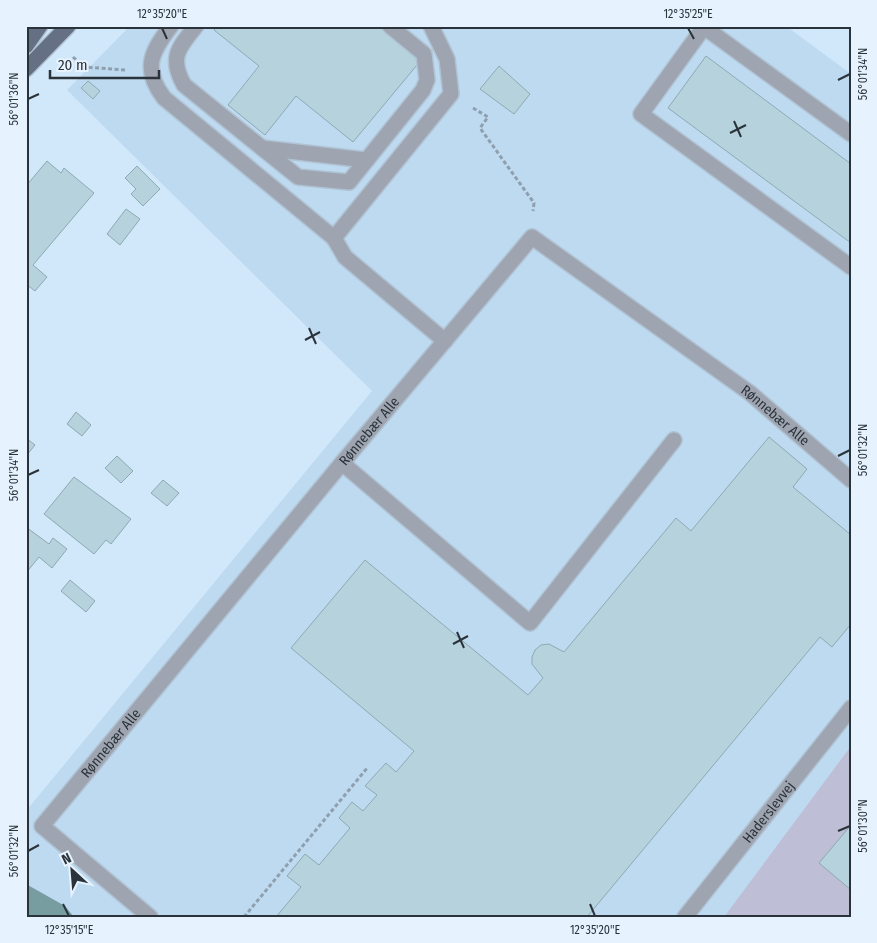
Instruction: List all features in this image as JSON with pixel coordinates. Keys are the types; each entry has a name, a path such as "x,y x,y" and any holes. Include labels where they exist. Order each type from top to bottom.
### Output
{"main road":[{"path":"26,46 40,26"},
{"path":"26,69 68,26"}],"street":[{"path":"171,26 156,45 151,58 151,72 155,87 164,98 334,238 345,257 445,341"},
{"path":"196,26 182,43 175,57 177,72 184,85 298,177 349,182 423,90 426,80 424,54 390,26"},
{"path":"334,238 451,94 447,59 430,26"},
{"path":"851,134 704,28 641,114 851,266"},
{"path":"262,148 366,160"},
{"name":"Rønnebær Alle","path":"150,917 42,826 342,463 532,237 750,393 851,480"},
{"path":"342,463 530,623 674,440"},
{"name":"Haderslevvej","path":"685,917 851,708"}],"path":[{"path":"55,40 84,67 151,72"},
{"path":"451,94 488,117 480,128 534,203 532,237"},
{"path":"244,917 368,767"}],"shaded area":[{"path":"130,26 786,26 851,74 851,917 26,917 26,811 372,391 67,90"},
{"path":"851,746 851,917 724,917"},
{"path":"26,884 65,906 74,917 26,917"}],"building":[{"path":"218,26 382,26 422,59 353,142 296,96 265,135 228,105 259,66 214,30"},
{"path":"706,56 851,164 851,243 668,108"},
{"path":"499,66 530,94 514,114 480,89"},
{"path":"88,81 100,91 93,99 81,88"},
{"path":"47,161 61,173 64,168 94,193 33,265 47,277 35,291 26,284 26,186"},
{"path":"137,166 160,189 143,206 131,194 136,189 125,178"},
{"path":"126,209 140,219 120,245 107,234"},
{"path":"76,412 91,425 82,436 67,424"},
{"path":"769,437 807,469 793,487 851,535 851,624 832,647 820,637 587,917 276,917 301,887 287,876 305,854 319,865 350,828 339,818 352,802 363,811 377,795 365,786 386,763 396,772 414,751 291,648 365,560 528,695 543,678 532,664 535,650 541,645 549,644 564,652 676,518 691,531"},
{"path":"26,438 35,445 26,456"},
{"path":"117,456 133,471 121,483 105,468"},
{"path":"74,477 131,519 111,544 106,540 94,554 44,514"},
{"path":"163,480 179,493 167,506 151,493"},
{"path":"26,527 49,544 53,538 67,549 52,568 39,557 26,573"},
{"path":"70,580 95,601 86,612 61,591"},
{"path":"851,825 851,890 819,863"}]}
